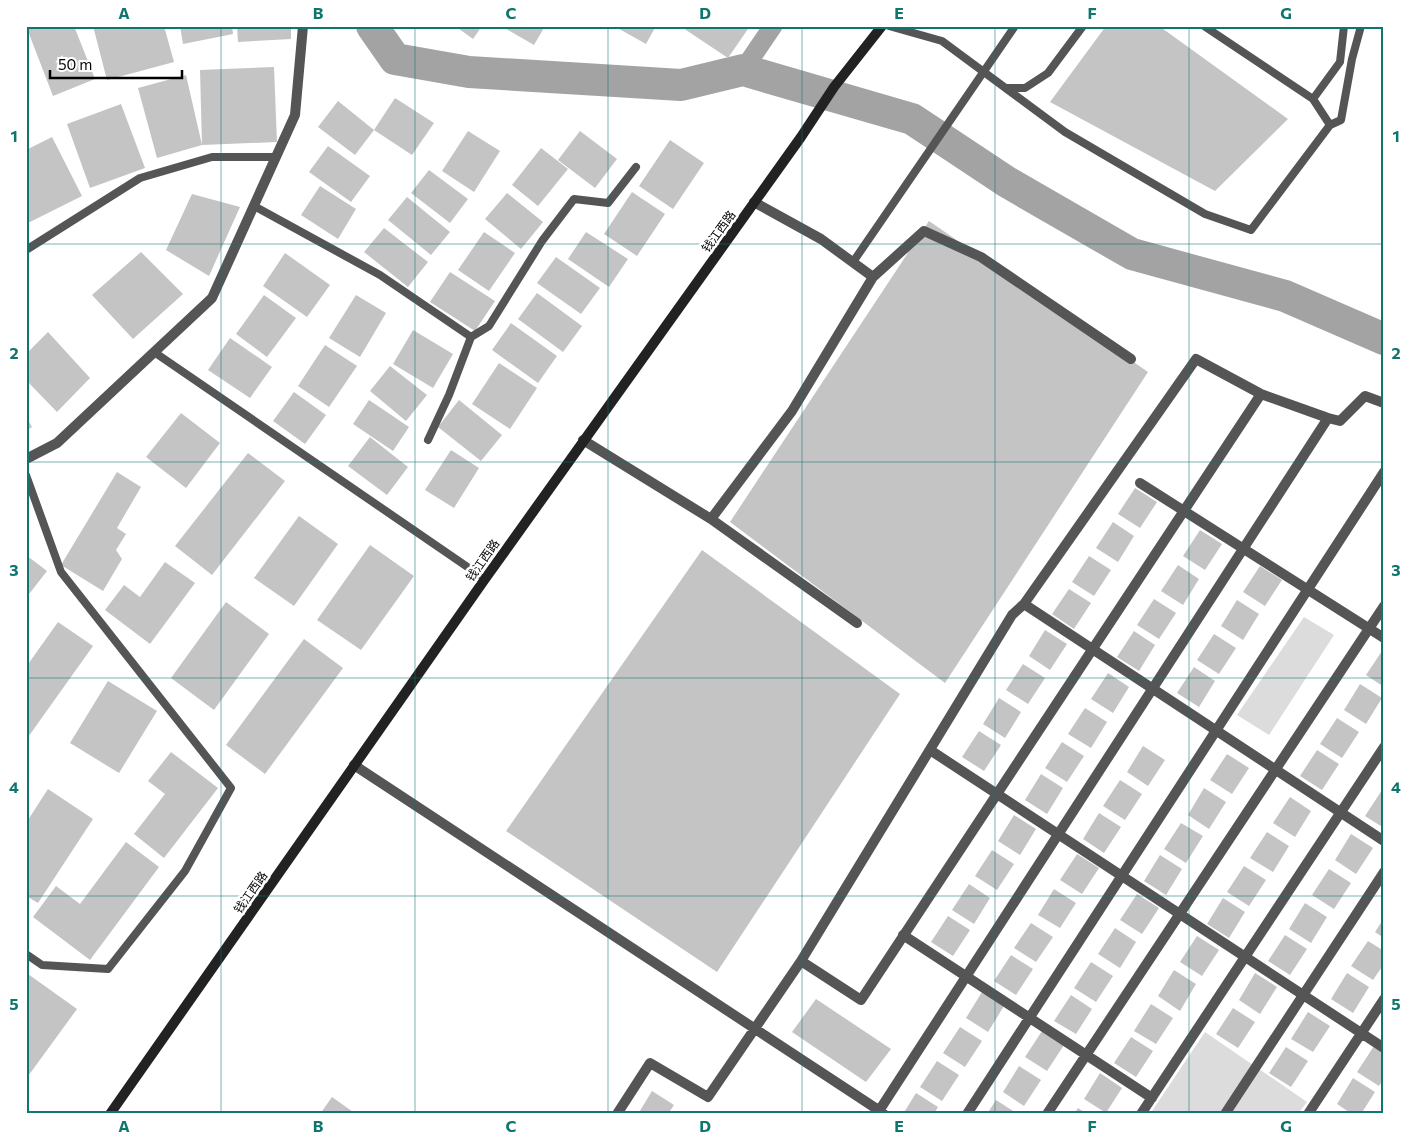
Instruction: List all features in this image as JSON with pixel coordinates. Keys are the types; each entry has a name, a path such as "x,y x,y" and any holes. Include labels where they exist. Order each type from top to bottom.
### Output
{"main road":[{"name":"钱江西路","path":"110,1114 484,578 801,137 834,87 882,26"}],"street":[{"path":"26,459 58,443 212,298 295,114 303,26"},
{"path":"754,202 821,239 873,277"},
{"path":"710,519 792,410 873,277 924,231 981,258 1131,358"},
{"path":"617,1114 650,1063 708,1097 754,1027 801,961 1012,616 1024,604 1196,358 1261,394 1340,421 1365,396 1384,403"},
{"path":"801,961 861,1000 1261,394"},
{"path":"354,765 754,1027 880,1113 966,976 1328,418"},
{"path":"583,440 710,519 857,623"},
{"path":"967,1114 1384,472"},
{"path":"1140,483 1384,638"},
{"path":"1024,604 1384,841"},
{"path":"1047,1114 1384,606"},
{"path":"1141,1114 1384,747"},
{"path":"930,750 1384,1048"},
{"path":"1225,1114 1384,872"},
{"path":"904,936 1152,1098"},
{"path":"1308,1114 1384,999"}],"lane":[{"path":"889,26 942,41 1065,132 1197,209 1250,230 1330,125 1341,120 1352,59 1361,26"},
{"path":"852,262 1015,26"},
{"path":"1006,88 1025,88 1048,73 1083,26"},
{"path":"1204,26 1313,99 1330,125"},
{"path":"1313,99 1340,62 1344,26"},
{"path":"26,250 140,178 212,157 276,157"},
{"path":"428,440 449,395 471,337 489,326 542,241 574,199 608,203 636,167"},
{"path":"254,206 380,275 471,337"},
{"path":"154,352 484,578"},
{"path":"26,474 61,572 231,788 185,871 108,969 42,965 26,954"}],"shaded area":[{"path":"1304,617 1334,635 1269,735 1237,715"},
{"path":"1205,1032 1307,1102 1298,1114 1150,1114"}],"building":[{"path":"26,26 74,26 95,79 53,96"},
{"path":"93,26 164,26 174,62 107,80"},
{"path":"180,26 232,26 233,34 183,44"},
{"path":"237,26 291,26 291,39 238,42"},
{"path":"455,26 482,26 473,39"},
{"path":"501,26 545,26 534,45"},
{"path":"614,26 656,26 646,44"},
{"path":"680,26 750,26 728,58"},
{"path":"1106,26 1159,26 1288,119 1215,191 1050,102"},
{"path":"274,67 277,142 202,145 200,70"},
{"path":"186,75 202,145 157,158 138,88"},
{"path":"395,98 434,123 412,155 374,130"},
{"path":"338,101 374,130 355,155 318,127"},
{"path":"121,104 145,168 90,188 67,124"},
{"path":"468,131 500,151 474,192 442,171"},
{"path":"580,131 617,159 595,188 558,160"},
{"path":"52,137 82,196 26,224 26,150"},
{"path":"670,140 704,163 673,209 639,186"},
{"path":"328,146 370,176 351,202 309,172"},
{"path":"541,148 568,169 538,206 512,185"},
{"path":"429,170 468,199 450,223 411,193"},
{"path":"320,186 356,209 338,239 301,215"},
{"path":"632,192 665,214 637,256 604,234"},
{"path":"507,193 543,222 521,249 485,219"},
{"path":"192,194 240,207 209,276 166,250"},
{"path":"407,197 450,232 431,255 388,220"},
{"path":"929,221 1148,372 945,683 730,522"},
{"path":"384,228 428,262 408,287 364,252"},
{"path":"484,232 515,253 489,291 458,270"},
{"path":"586,232 628,259 609,287 568,259"},
{"path":"141,252 183,294 133,339 92,295"},
{"path":"285,253 330,285 307,317 263,286"},
{"path":"556,257 600,288 581,314 537,283"},
{"path":"450,272 495,301 475,331 430,302"},
{"path":"537,293 582,326 563,352 518,319"},
{"path":"264,295 296,318 267,357 236,334"},
{"path":"356,295 386,313 360,357 329,338"},
{"path":"511,323 557,356 538,383 492,350"},
{"path":"413,330 453,354 433,388 393,364"},
{"path":"48,332 90,378 57,412 26,380 26,354"},
{"path":"230,338 272,367 250,398 208,370"},
{"path":"325,345 357,366 329,407 298,386"},
{"path":"499,363 537,388 510,429 472,404"},
{"path":"390,366 427,395 406,421 370,391"},
{"path":"294,392 326,415 305,444 273,421"},
{"path":"369,400 409,427 393,451 353,424"},
{"path":"459,400 502,435 481,461 438,427"},
{"path":"181,413 220,443 186,488 146,457"},
{"path":"26,416 32,427 26,431"},
{"path":"370,437 408,467 387,495 348,466"},
{"path":"451,450 479,468 454,508 425,490"},
{"path":"248,453 285,481 212,575 175,546"},
{"path":"117,472 141,487 117,528 126,534 116,550 122,559 103,591 61,565"},
{"path":"1135,488 1157,502 1140,528 1118,514"},
{"path":"299,516 338,544 294,606 254,578"},
{"path":"1113,522 1134,536 1118,562 1096,548"},
{"path":"1200,530 1222,544 1205,570 1183,556"},
{"path":"370,545 414,576 361,650 317,620"},
{"path":"702,550 900,694 717,972 506,831"},
{"path":"26,555 47,571 26,598"},
{"path":"1089,556 1111,570 1094,596 1072,582"},
{"path":"165,562 195,583 150,644 105,610 124,585 140,597"},
{"path":"1178,565 1199,579 1183,605 1161,591"},
{"path":"1260,566 1282,580 1265,606 1243,592"},
{"path":"1069,589 1091,603 1074,629 1052,614"},
{"path":"1154,599 1176,613 1159,639 1137,625"},
{"path":"1237,600 1259,614 1243,640 1221,626"},
{"path":"226,602 269,634 214,710 171,678"},
{"path":"58,622 93,646 26,740 26,667"},
{"path":"1045,630 1067,644 1050,670 1029,656"},
{"path":"1134,631 1155,645 1139,671 1117,657"},
{"path":"1214,634 1236,648 1219,674 1197,660"},
{"path":"304,639 343,668 265,774 226,745"},
{"path":"1384,648 1384,687 1366,675"},
{"path":"1023,664 1045,678 1028,704 1006,690"},
{"path":"1194,667 1215,681 1199,707 1177,693"},
{"path":"1108,673 1129,687 1113,713 1091,699"},
{"path":"108,681 157,711 119,773 70,743"},
{"path":"1360,684 1382,698 1366,724 1344,710"},
{"path":"999,698 1021,712 1005,738 983,724"},
{"path":"1085,708 1107,722 1091,748 1068,734"},
{"path":"1337,718 1359,732 1342,758 1320,744"},
{"path":"979,731 1001,745 984,771 962,757"},
{"path":"1062,742 1084,756 1067,782 1045,768"},
{"path":"1143,746 1165,760 1148,786 1127,772"},
{"path":"1317,750 1339,764 1322,790 1300,776"},
{"path":"171,752 218,788 164,858 134,834 165,794 148,781"},
{"path":"1227,754 1249,768 1232,794 1210,780"},
{"path":"1041,774 1063,788 1047,814 1025,800"},
{"path":"1120,780 1142,794 1125,820 1103,806"},
{"path":"1204,788 1226,802 1209,829 1188,815"},
{"path":"48,789 93,819 38,903 26,896 26,823"},
{"path":"1382,790 1384,791 1384,828 1365,816"},
{"path":"1290,797 1311,811 1295,837 1273,823"},
{"path":"1099,813 1121,827 1104,853 1083,839"},
{"path":"1014,815 1036,829 1020,855 998,841"},
{"path":"1181,823 1203,836 1186,863 1164,849"},
{"path":"1267,832 1289,846 1273,872 1250,858"},
{"path":"1351,834 1373,848 1356,874 1335,860"},
{"path":"126,842 159,867 90,960 33,917 56,886 80,904"},
{"path":"992,850 1014,864 997,890 975,876"},
{"path":"1077,854 1099,868 1082,894 1060,880"},
{"path":"1160,855 1182,869 1166,895 1144,881"},
{"path":"1244,866 1266,880 1249,906 1227,892"},
{"path":"1329,869 1351,883 1334,909 1312,895"},
{"path":"969,884 990,898 974,924 952,910"},
{"path":"1054,889 1076,903 1060,928 1038,915"},
{"path":"1137,894 1159,908 1142,934 1120,920"},
{"path":"1223,898 1245,912 1229,938 1207,924"},
{"path":"1305,903 1327,917 1311,943 1289,929"},
{"path":"948,916 970,930 953,956 931,942"},
{"path":"1384,918 1384,938 1375,932"},
{"path":"1031,923 1053,937 1036,962 1014,948"},
{"path":"1115,928 1136,942 1120,968 1098,954"},
{"path":"1285,935 1307,949 1290,975 1268,961"},
{"path":"1197,936 1219,950 1202,976 1180,962"},
{"path":"1368,941 1384,951 1384,964 1373,980 1351,966"},
{"path":"1011,955 1033,969 1016,995 994,981"},
{"path":"1091,962 1113,976 1096,1002 1074,988"},
{"path":"1174,970 1196,984 1180,1011 1158,996"},
{"path":"1255,973 1277,987 1260,1014 1239,1000"},
{"path":"1347,973 1369,987 1353,1013 1331,999"},
{"path":"28,974 77,1009 26,1079 26,977"},
{"path":"982,992 1004,1006 988,1032 966,1018"},
{"path":"1071,995 1092,1009 1076,1034 1054,1021"},
{"path":"816,999 891,1049 866,1082 792,1032"},
{"path":"1151,1004 1173,1018 1156,1044 1134,1031"},
{"path":"1233,1008 1255,1022 1238,1048 1216,1034"},
{"path":"1308,1012 1330,1026 1313,1052 1291,1039"},
{"path":"960,1027 982,1041 965,1067 943,1053"},
{"path":"1042,1031 1064,1045 1047,1071 1025,1057"},
{"path":"1131,1037 1153,1051 1136,1077 1114,1063"},
{"path":"1374,1046 1384,1052 1384,1078 1379,1086 1357,1072"},
{"path":"1286,1047 1308,1061 1291,1087 1269,1073"},
{"path":"937,1061 959,1075 942,1101 920,1087"},
{"path":"1019,1066 1041,1080 1024,1106 1003,1092"},
{"path":"1100,1073 1122,1088 1106,1113 1084,1099"},
{"path":"1353,1078 1375,1092 1361,1114 1352,1114 1337,1104"},
{"path":"652,1091 674,1105 668,1114 638,1114"},
{"path":"916,1093 938,1107 934,1114 903,1114"},
{"path":"332,1097 356,1114 320,1114"},
{"path":"996,1100 1018,1114 987,1114"},
{"path":"1078,1108 1087,1114 1074,1114"}],"waterway":[{"path":"372,26 395,59 469,72 681,85 743,70 912,119 1007,182 1132,254 1285,296 1384,339"},
{"path":"743,70 773,26"}]}
